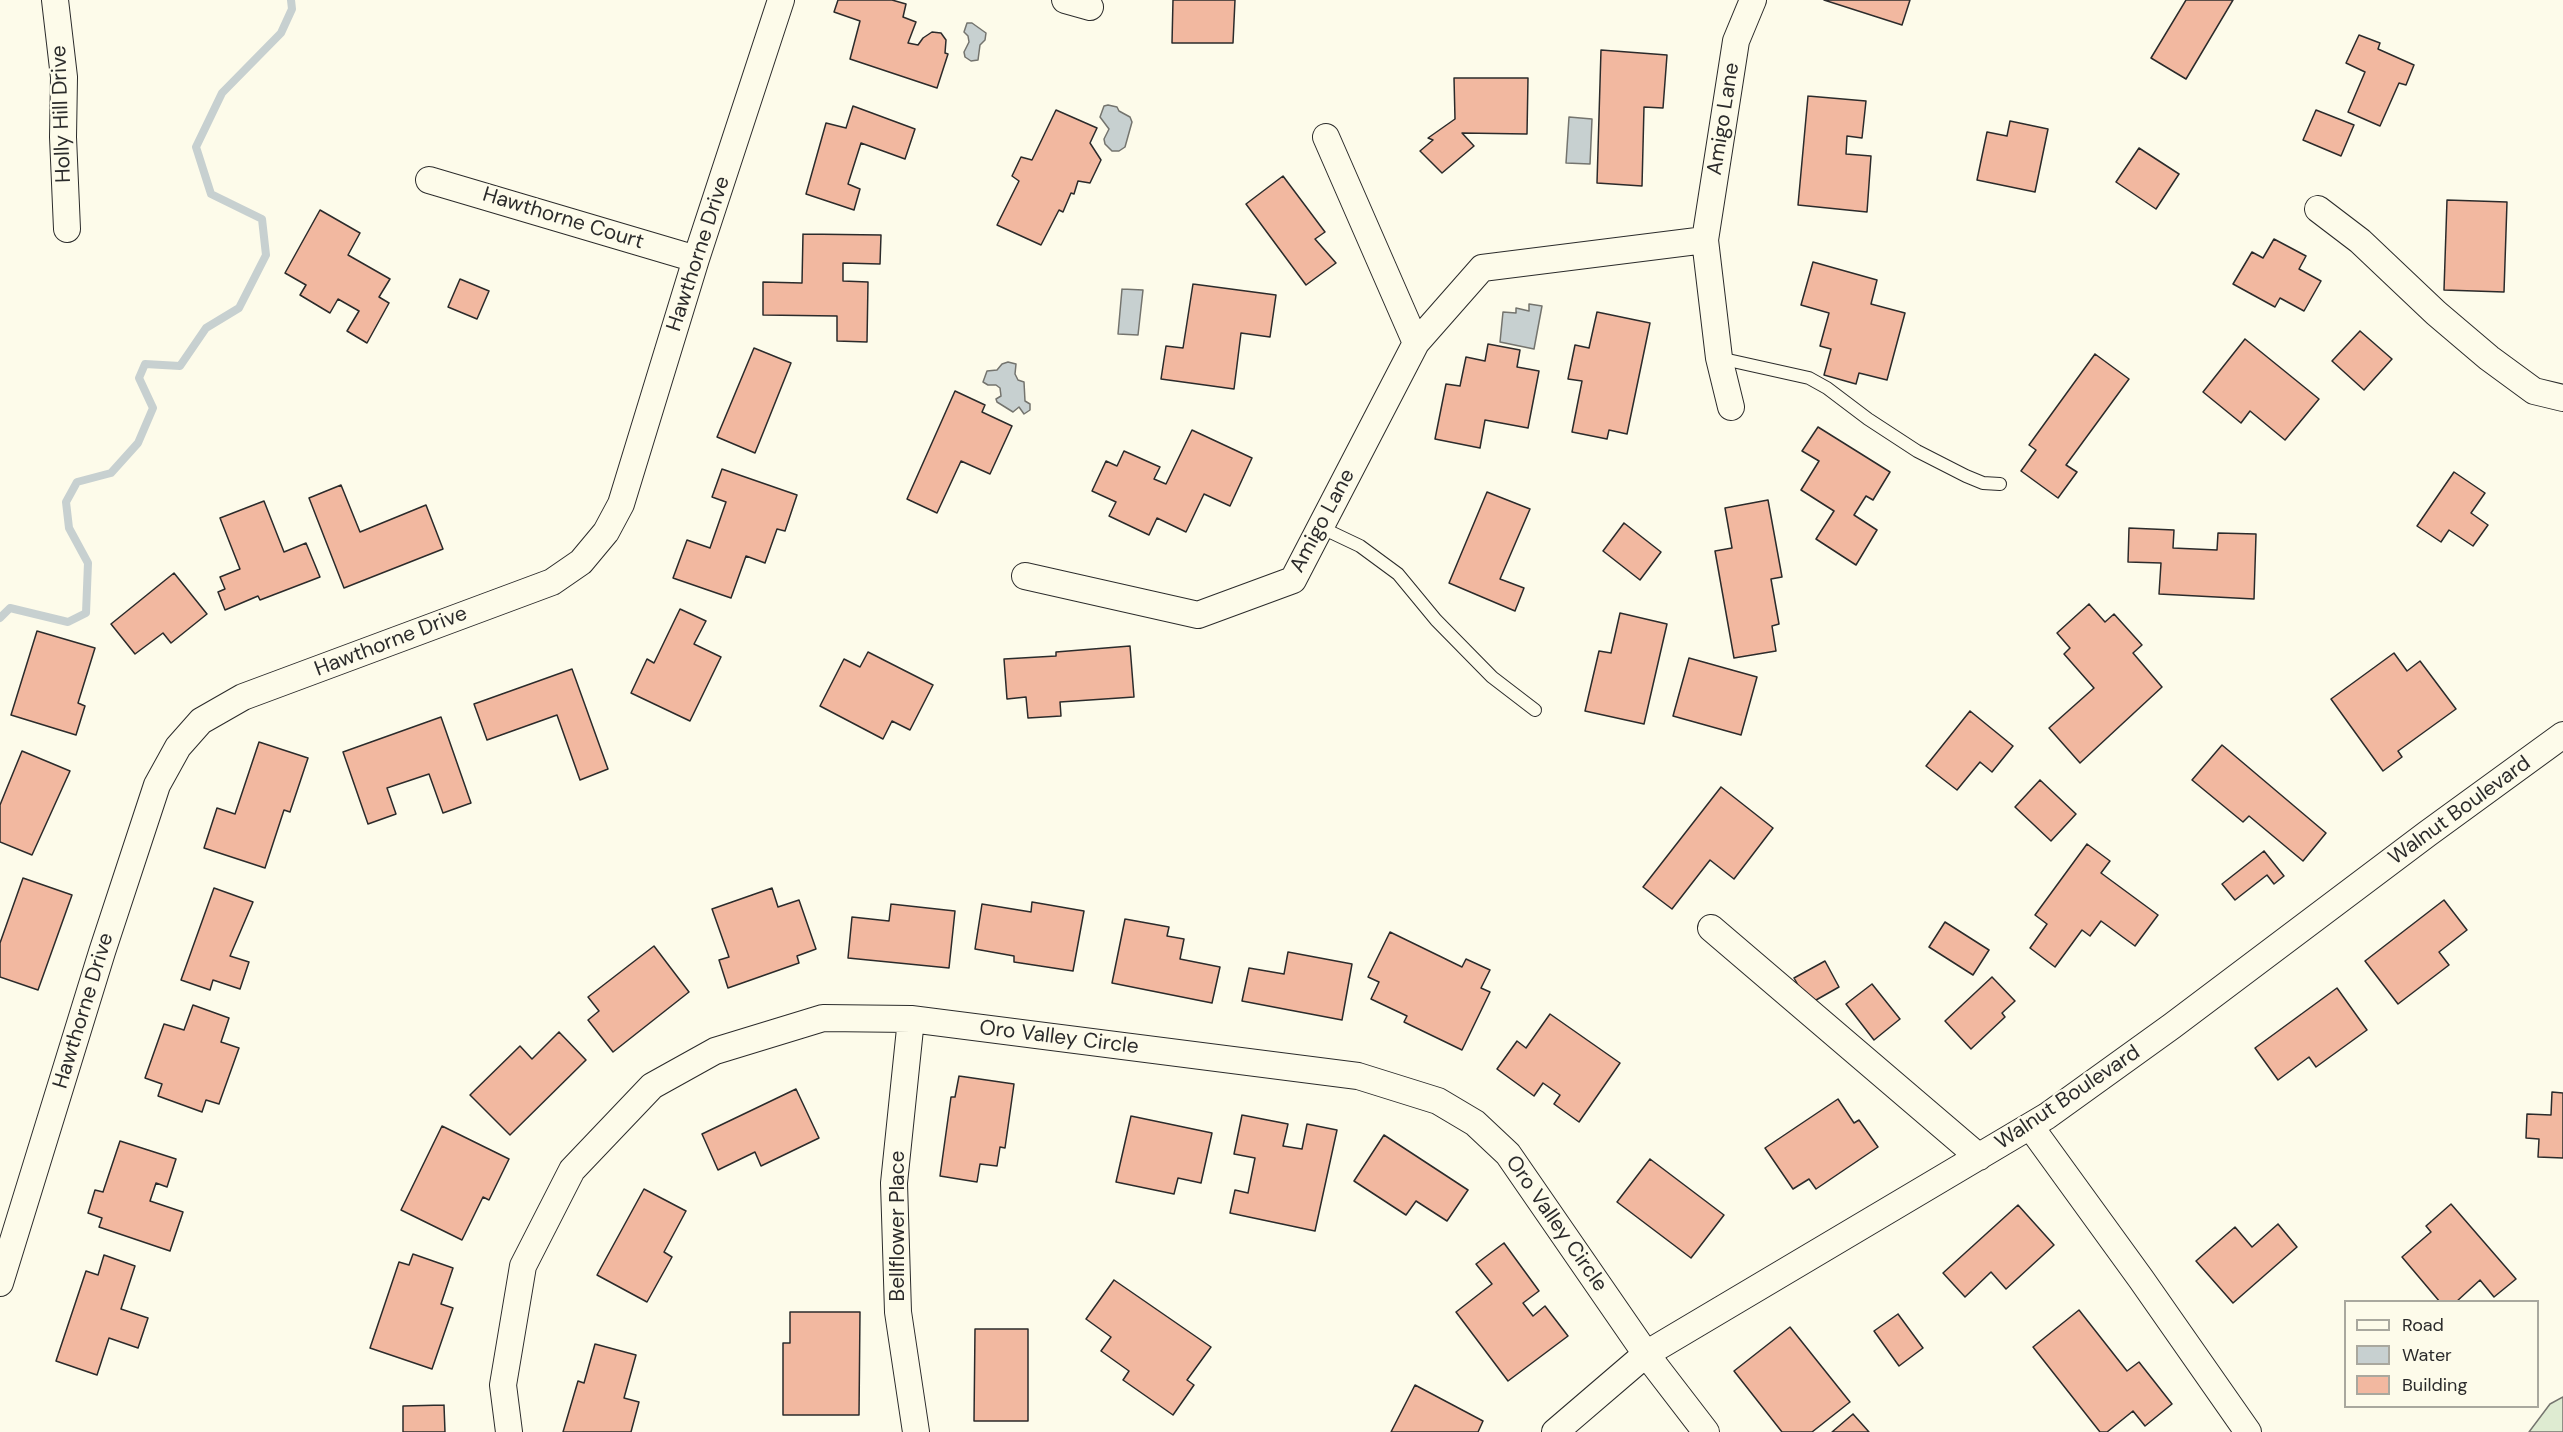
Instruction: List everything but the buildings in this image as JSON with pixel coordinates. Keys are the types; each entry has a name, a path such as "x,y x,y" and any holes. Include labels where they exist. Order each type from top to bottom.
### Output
{"street":[{"name":"Holly Hill Drive","path":"55,0 64,77 63,136 67,229"},
{"name":"Hawthorne Drive","path":"0,1284 102,952 157,785 178,747 201,721 243,697 552,582 581,562 606,532 621,504 696,259 781,0"},
{"path":"1065,0 1090,7"},
{"name":"Amigo Lane","path":"1731,407 1719,358 1705,240 1736,41 1753,0"},
{"path":"1326,136 1416,343"},
{"name":"Hawthorne Court","path":"429,180 696,259"},
{"path":"2318,208 2360,241 2436,313 2489,358 2534,391 2563,398"},
{"name":"Amigo Lane","path":"1025,576 1198,615 1293,580 1416,343 1482,268 1705,240"},
{"name":"Walnut Boulevard","path":"1555,1432 1646,1354 2030,1126 2172,1026 2563,735"},
{"path":"1711,928 1979,1157"},
{"name":"Oro Valley Circle","path":"509,1432 503,1385 523,1266 572,1170 652,1086 715,1051 823,1018 911,1019 1358,1076 1438,1101 1474,1123 1508,1154 1646,1354 1706,1432"},
{"name":"Bellflower Place","path":"911,1019 894,1183 898,1312 916,1432"},
{"path":"2030,1126 2248,1432"}],"lane":[{"path":"1719,358 1809,378 1917,451 1975,479 2001,484"},
{"path":"1320,527 1360,546 1398,574 1436,620 1492,677 1535,710"}],"green space":[{"path":"2563,1397 2563,1432 2529,1432 2550,1404"}],"water":[{"path":"967,23 972,23 986,33 985,40 980,45 978,60 971,61 965,57 964,52 969,42 964,32"},
{"path":"1104,106 1117,107 1119,111 1130,117 1132,122 1125,147 1119,151 1112,151 1105,144 1104,139 1109,129 1100,117"},
{"path":"1569,117 1592,119 1590,164 1566,163"},
{"path":"1122,289 1143,290 1138,335 1118,334"},
{"path":"1529,304 1542,306 1534,349 1500,342 1503,312 1516,313 1516,308 1529,311"},
{"path":"1008,362 1016,364 1015,374 1018,380 1024,382 1025,401 1030,404 1030,410 1024,414 1019,407 1013,412 997,402 996,399 1001,396 1000,388 983,382 987,371 997,370 1002,364"}],"waterway":[{"path":"0,618 10,608 68,622 86,613 88,563 69,528 66,502 77,482 111,473 138,443 153,408 139,378 145,364 180,366 206,328 239,308 266,255 262,219 211,194 196,147 222,93 281,33 292,9 291,0"}]}
